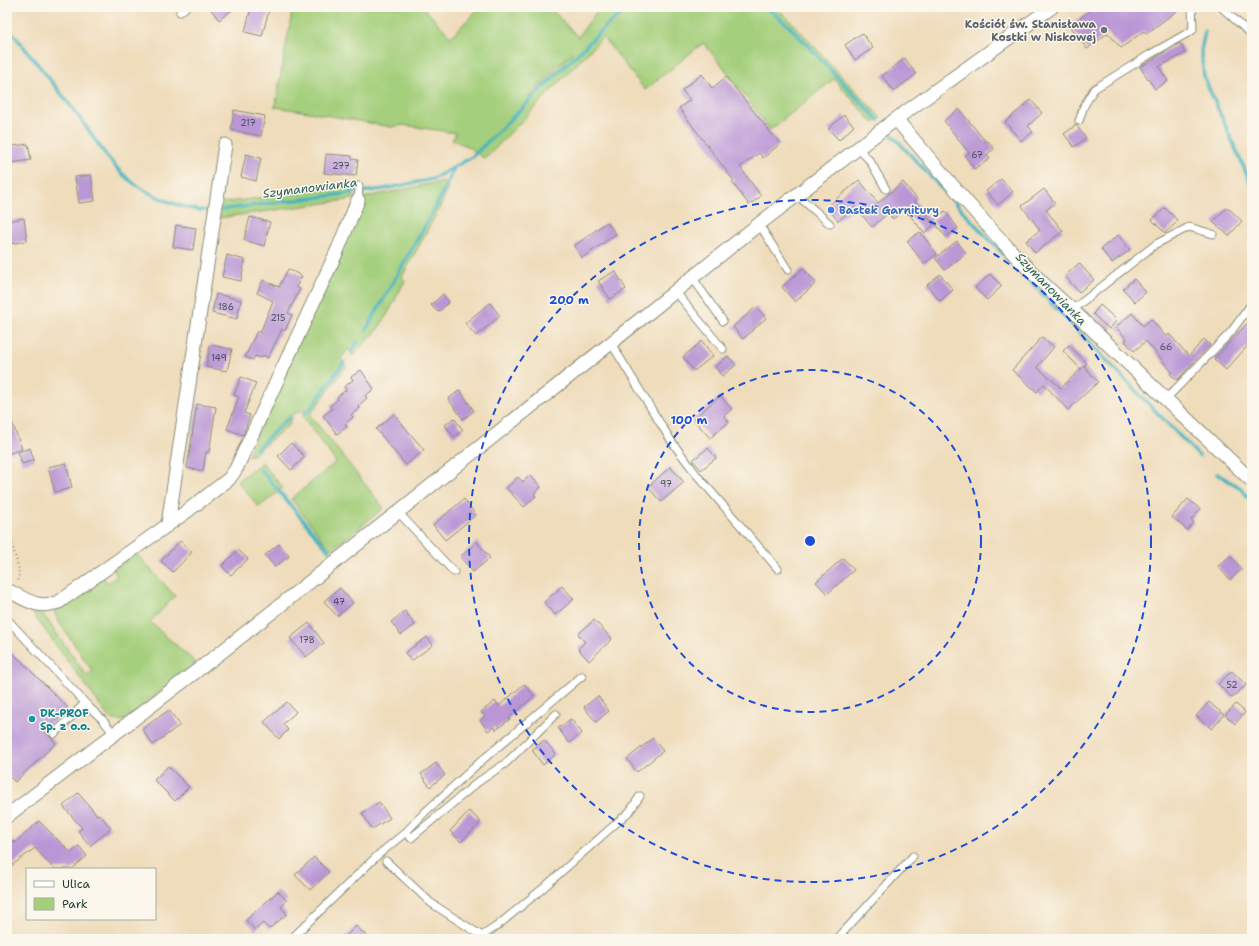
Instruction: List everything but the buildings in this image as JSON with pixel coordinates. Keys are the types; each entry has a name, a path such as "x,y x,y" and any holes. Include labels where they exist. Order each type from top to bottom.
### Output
{"street":[{"path":"7,816 224,650 611,343 758,224 896,119 1052,7"},
{"path":"896,119 1015,256 1252,481"},
{"path":"168,524 225,146"},
{"path":"10,591 30,602 44,606 59,602 186,512 229,479 236,469 338,249 358,200"}],"lane":[{"path":"1079,121 1084,106 1094,89 1148,55 1194,30 1192,7"},
{"path":"1221,7 1252,35"},
{"path":"858,148 870,161 886,188"},
{"path":"358,200 359,186"},
{"path":"797,195 830,224"},
{"path":"758,224 788,270"},
{"path":"1072,310 1156,244 1189,227 1213,234"},
{"path":"692,278 723,321"},
{"path":"675,291 723,349"},
{"path":"1166,399 1231,332 1252,303"},
{"path":"611,343 672,442 696,474 778,569"},
{"path":"398,512 454,572"},
{"path":"7,619 85,703 102,719 114,734"},
{"path":"291,939 378,855 406,832 425,812 480,762 582,676"},
{"path":"54,734 85,703"},
{"path":"406,832 411,838 478,782 506,763 556,714"},
{"path":"386,861 431,902 482,936 497,926 547,884 630,811 640,796"},
{"path":"837,939 913,856"}],"path":[{"path":"7,525 19,570 19,580 10,591"}],"green space":[{"path":"293,7 423,7 451,37 480,7 549,7 578,37 600,7 772,7 785,15 881,118 873,123 834,79 770,130 721,64 703,43 645,90 603,37 485,159 467,146 452,140 456,133 403,125 391,127 275,107","holes":["573,52 531,97 555,68"]},
{"path":"444,181 448,187 440,207 402,277 405,281 388,313 374,334 353,356 348,349 341,359 346,366 310,415 384,508 331,550 291,499 336,462 303,417 305,409 289,416 290,424 253,455 248,455 362,198"},
{"path":"349,186 353,189 354,199 219,218 221,203"},
{"path":"262,462 283,488 259,507 237,481"},
{"path":"136,553 175,596 150,622 196,663 125,720 114,720 107,716 33,614 40,610 86,675 93,672 59,622 55,614 55,609 102,576 108,583 117,576 113,570"}],"waterway":[{"name":"Szymanowianka","path":"218,210 384,189 433,179 472,157 606,26 631,7"},
{"name":"Szymanowianka","path":"763,7 775,14 790,27 878,120"},
{"name":"Szymanowianka","path":"7,26 80,118 106,155 128,179 145,191 168,201 191,209 212,210"},
{"path":"1205,31 1201,51 1204,77 1252,186"},
{"name":"Szymanowianka","path":"892,135 983,233 1199,456"},
{"path":"366,330 435,208 454,168"},
{"path":"351,352 358,342"},
{"path":"304,414 310,409 344,362"},
{"path":"256,449 286,420 291,418"},
{"path":"261,470 329,551"},
{"name":"Szymanowianka","path":"1217,474 1241,488 1252,503"}],"place":[{"name":"Kościół św. Stanisława Kostki w Niskowej","path":"1104,30"},
{"name":"Bastek Garnitury","path":"831,210"},
{"name":"DK-PROF Sp. z o.o.","path":"32,719"}]}
